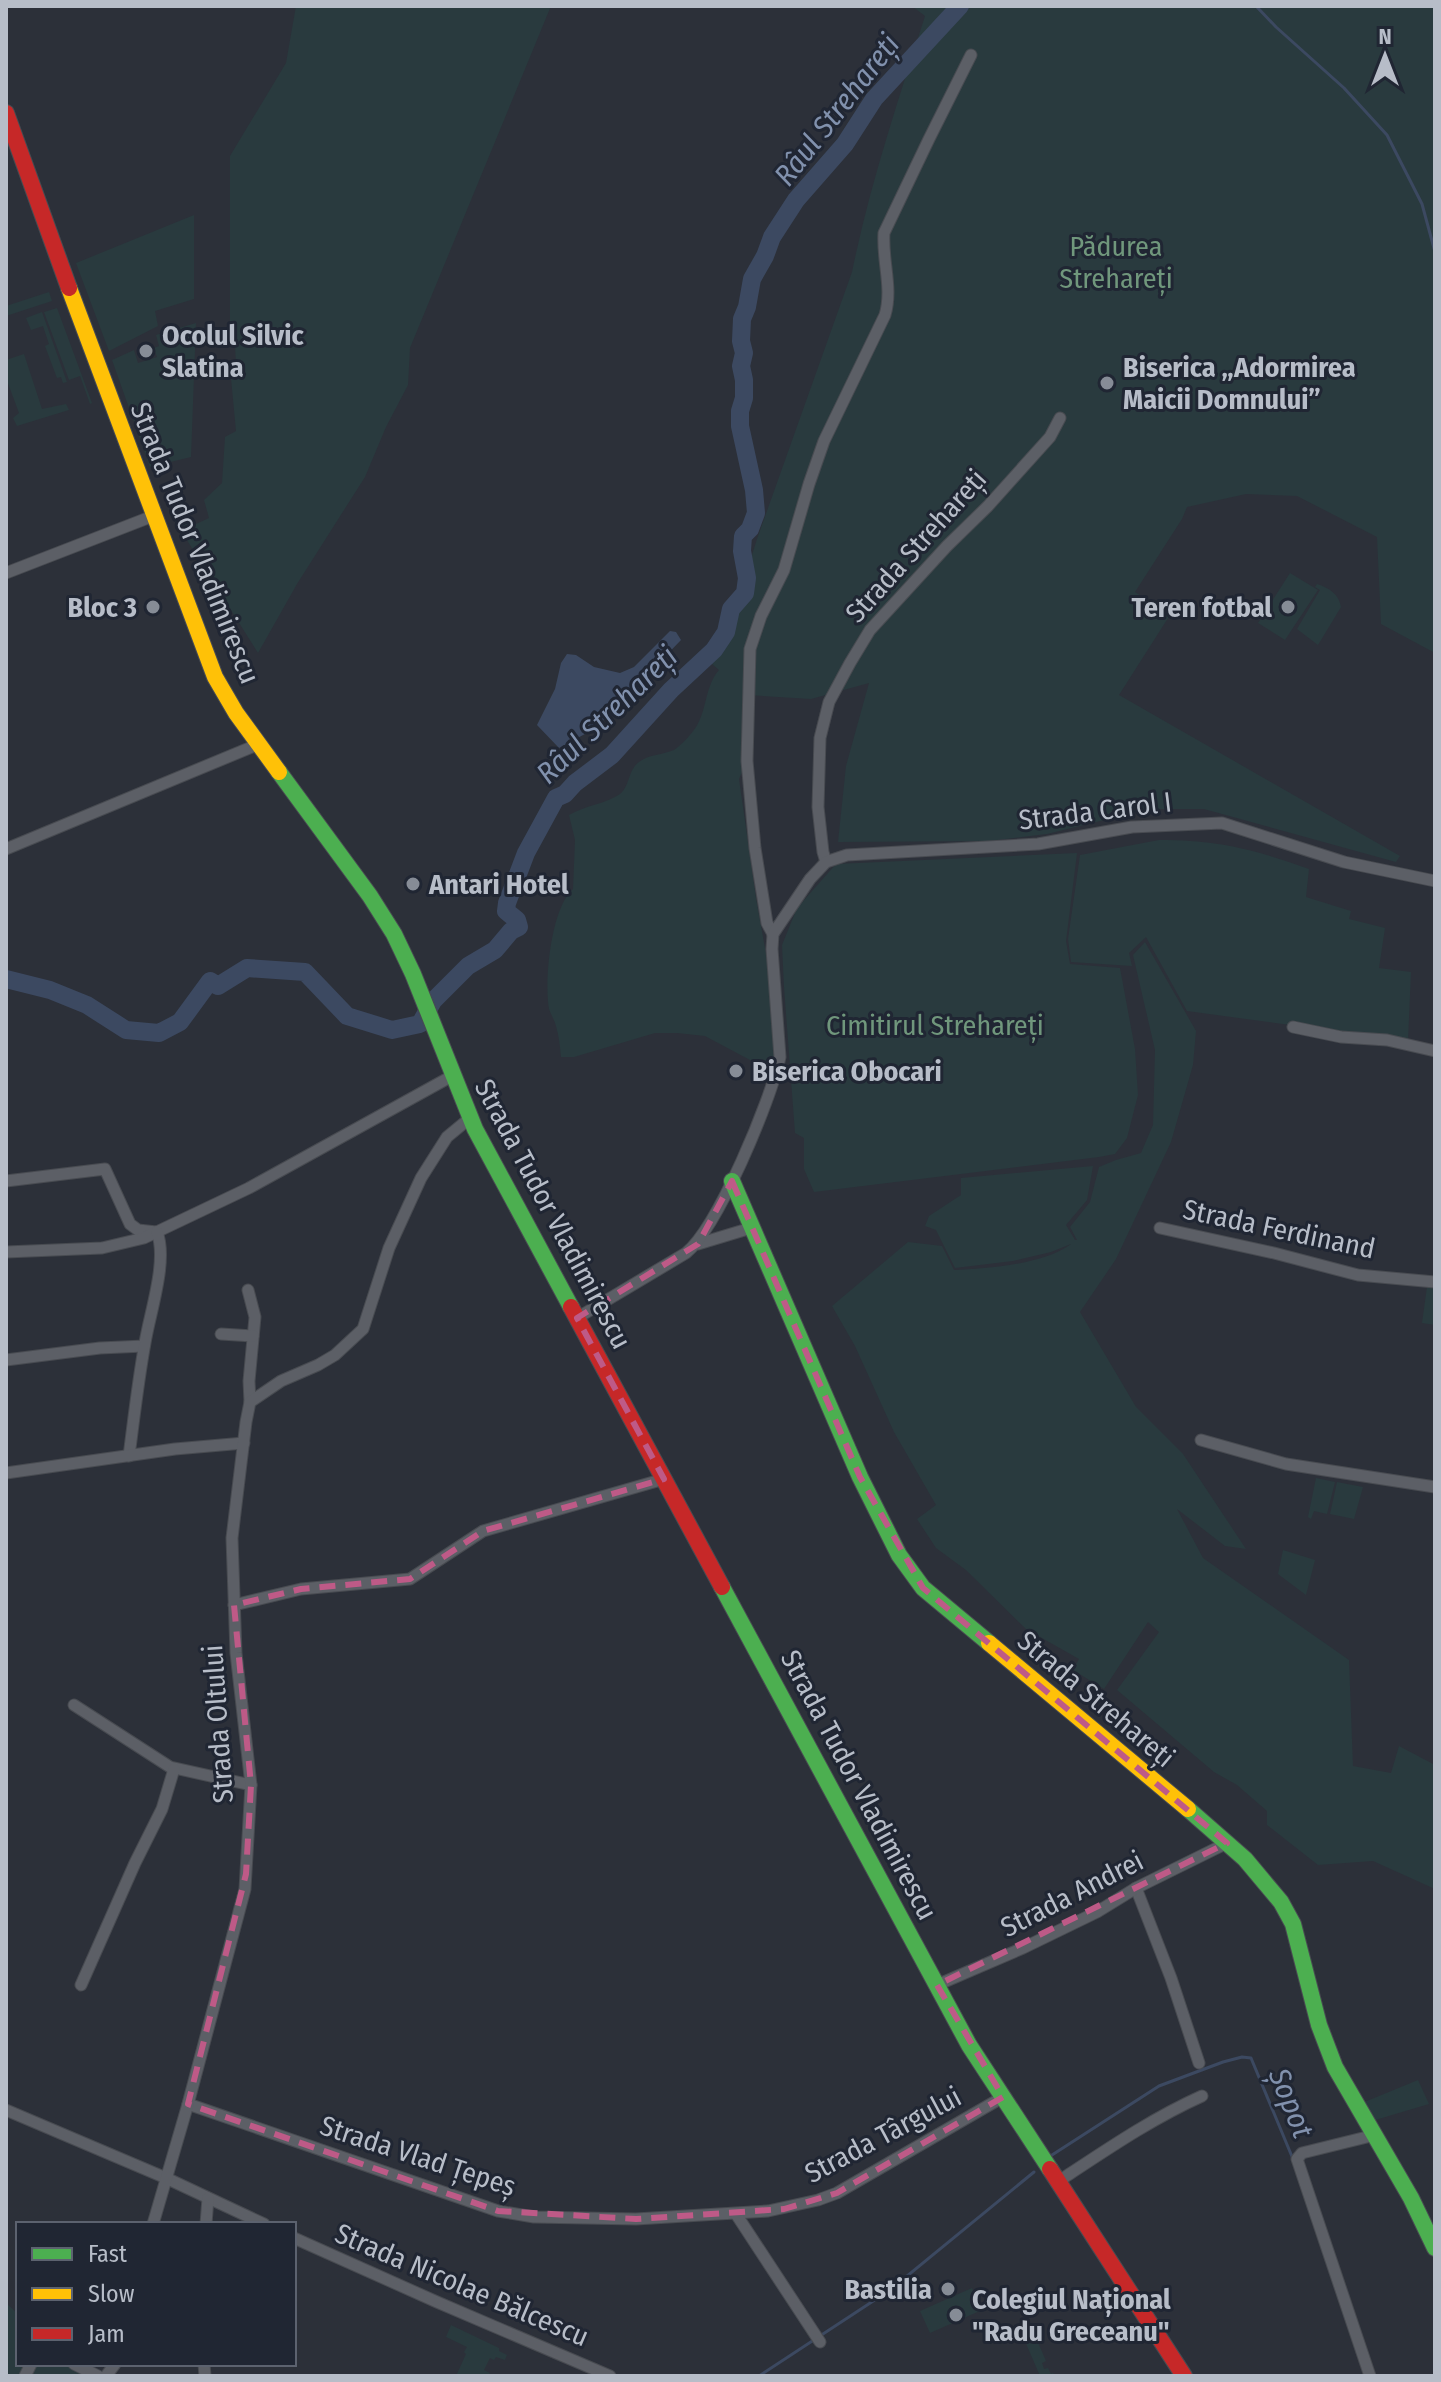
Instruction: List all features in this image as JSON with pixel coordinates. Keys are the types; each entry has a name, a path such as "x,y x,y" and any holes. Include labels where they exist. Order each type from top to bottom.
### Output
{"main road":[{"name":"Strada Tudor Vladimirescu","path":"6,113 59,264 215,677 236,713 370,896 394,934 470,1118 969,2045 1184,2376"},
{"name":"Strada Strehareți","path":"732,1181 866,1490 899,1555 923,1588 1258,1872 1287,1910 1300,1944 1325,2045 1335,2067 1411,2198 1435,2248"}],"street":[{"path":"698,1244 732,1181 774,1082 780,1057 773,934 767,923 755,848 747,761 750,649 794,542 824,441 885,315 889,299 884,233 971,55"},
{"name":"Strada Strehareți","path":"826,862 818,807 820,738 829,702 870,630 1050,437 1060,418"},
{"path":"6,573 153,516"},
{"path":"6,849 259,744"},
{"name":"Strada Carol I","path":"826,862 847,855 1038,844 1132,827 1222,823 1344,862 1435,881"},
{"path":"773,934 810,879 826,862"},
{"path":"1293,1027 1341,1037 1387,1040 1435,1051"},
{"path":"6,1252 102,1248 136,1241 249,1188 452,1076"},
{"path":"250,1402 281,1381 335,1355 363,1329 389,1248 421,1178 447,1137 470,1118"},
{"path":"6,1181 105,1169 130,1224 138,1230 157,1232"},
{"path":"577,1318 670,1264 698,1244 751,1228"},
{"name":"Strada Ferdinand","path":"1160,1228 1358,1275 1435,1282"},
{"path":"129,1456 144,1346 160,1265 161,1246 157,1232"},
{"name":"Strada Oltului","path":"154,2222 241,1906 246,1874 251,1785 236,1653 232,1538 250,1402 255,1317 248,1290"},
{"path":"221,1334 253,1336"},
{"path":"6,1360 100,1348 144,1346"},
{"path":"1201,1440 1286,1464 1435,1487"},
{"path":"6,1473 244,1443"},
{"path":"234,1605 301,1589 410,1579 483,1531 664,1479"},
{"path":"74,1705 174,1769 181,1768 251,1785"},
{"path":"81,1985 162,1809 174,1769"},
{"name":"Strada Andrei","path":"937,1985 1097,1912 1136,1888 1227,1843"},
{"path":"1136,1888 1171,1978 1199,2063"},
{"path":"1059,2183 1130,2134 1202,2096"},
{"name":"Strada Târgului","path":"736,2214 784,2209 837,2193 1003,2097"},
{"name":"Strada Vlad Țepeș","path":"188,2104 498,2211 534,2217 620,2219 736,2214"},
{"path":"6,2110 166,2178 260,2222"},
{"path":"1370,2376 1297,2159 1302,2153 1375,2135"},
{"path":"206,2222 208,2198"},
{"path":"736,2214 820,2342"},
{"name":"Strada Nicolae Bălcescu","path":"296,2239 610,2376"},
{"path":"78,2366 98,2376"}],"highlighted area":[{"path":"732,1181 860,1477 923,1588 1227,1843 937,1985 1003,2097 837,2193 784,2209 636,2219 498,2211 188,2104 246,1874 251,1785 234,1605 301,1589 410,1579 483,1531 664,1479 577,1318 698,1244"}],"green space":[{"path":"296,6 551,6 410,348 408,385 365,477 297,584 258,653 173,518 173,511 186,508 196,524 209,518 204,500 222,483 225,437 236,431 230,368 236,364 235,345 230,344 230,156 286,63"},
{"name":"Pădurea Strehareți","path":"912,6 1435,6 1435,653 1381,624 1377,537 1297,496 1246,494 1187,507 1135,592 1170,615 1119,695 1400,856 1396,862 1204,809 1149,809 1047,834 989,841 838,842 846,766 869,683 811,699 748,695 747,761 739,779 775,1004 777,1068 750,1060 705,1036 677,1033 655,1033 574,1057 561,1057 555,1022 549,1009 548,981 554,928 565,898 573,889 575,840 569,815 620,794 639,762 674,750 700,720 711,683 719,670 705,658 737,603 852,272 876,175 925,16"},
{"path":"194,215 194,299 155,311 158,326 109,351 76,263"},
{"path":"49,292 52,301 6,316 6,306"},
{"path":"57,308 90,404 80,376 69,380 44,312"},
{"path":"42,312 67,382 63,383 61,377 57,378 45,346 49,344 43,326 31,330 26,318"},
{"path":"196,323 191,457 150,467 112,360 134,350 138,363 157,357 154,348 159,346 156,335"},
{"path":"24,354 42,409 66,404 69,410 17,426 13,418 19,413 6,378 6,360"},
{"name":"Teren fotbal","path":"1290,573 1318,590 1285,640 1258,623"},
{"path":"1317,584 1333,592 1341,607 1318,645 1297,629 1320,590 1315,587"},
{"path":"1159,840 1235,847 1309,869 1306,897 1351,911 1349,919 1385,928 1379,968 1411,972 1408,1041 1187,1011 1146,937 1129,953 1132,966 1071,962 1068,939 1080,855"},
{"name":"Cimitirul Strehareți","path":"1077,853 1066,941 1070,964 1120,968 1135,1049 1138,1095 1127,1138 1115,1154 814,1192 804,1169 804,1138 795,1133 784,987 782,945 797,908 836,864"},
{"path":"1145,942 1196,1031 1193,1065 1171,1142 1116,1259 1080,1312 1136,1407 1183,1454 1246,1549 1225,1546 1177,1509 1203,1558 1349,1660 1353,1766 1391,1773 1399,1746 1435,1765 1435,1889 1373,1861 1318,1865 1267,1825 1267,1811 1237,1785 1214,1772 1117,1690 1159,1632 1148,1622 1104,1689 1073,1670 1079,1659 1026,1629 966,1570 936,1548 917,1519 936,1505 894,1432 855,1346 832,1306 908,1242 942,1246 954,1270 1031,1261 1071,1244 1013,1261 955,1268 936,1230 925,1226 929,1216 961,1195 961,1178 1093,1166 1087,1200 1066,1225 1077,1240 1070,1227 1090,1202 1099,1167 1141,1153 1153,1125 1155,1050 1133,955"},
{"path":"1427,1287 1435,1288 1435,1325 1422,1323"},
{"path":"1316,1478 1335,1482 1327,1514 1314,1511 1311,1519 1308,1517"},
{"path":"1337,1482 1363,1487 1354,1519 1330,1514"},
{"path":"1283,1550 1315,1560 1306,1595 1278,1574"},
{"path":"1418,2080 1429,2104 1372,2121 1362,2103"},
{"path":"972,2288 982,2310 930,2333 920,2311"},
{"path":"6,2303 16,2312 16,2366 80,2366 92,2376 6,2376"},
{"path":"1025,2322 1028,2333 1033,2331 1046,2361 1042,2363 1044,2369 1048,2368 1055,2376 1040,2376 1018,2325"},
{"path":"451,2325 499,2348 507,2355 505,2360 490,2358 484,2370 490,2373 488,2376 456,2376 467,2347 446,2337"}],"water":[{"path":"670,631 676,632 681,640 596,728 559,748 537,725 555,689 561,663 567,654 576,655 594,667 620,673 634,667"}],"waterway":[{"name":"Râul Strehareți","path":"6,979 50,990 87,1005 126,1030 159,1033 180,1022 210,981 218,986 247,968 305,972 347,1016 392,1030 420,1024 433,1001 468,966 495,950 511,931 519,927 517,920 506,911 507,903 526,853 556,798 612,755 671,690 714,650 726,632 731,609 745,593 747,578 742,551 743,536 750,529 756,513 740,426 744,398 742,319 752,279 772,237 796,200 845,144 874,99 960,6"},
{"path":"1256,6 1344,88 1387,135 1422,204 1435,252"},
{"name":"Șopot","path":"1052,2155 1159,2086 1242,2057 1251,2058 1293,2159"},
{"name":"Șopot","path":"759,2376 890,2290 1034,2172"}],"traffic: fast":[{"path":"279,772 370,896 394,934 475,1129 571,1307"},
{"path":"732,1181 860,1477 899,1555 923,1588 989,1643"},
{"path":"722,1587 969,2045 1050,2169"},
{"path":"1188,1809 1245,1859 1281,1902 1293,1924 1319,2025 1335,2067 1411,2198 1435,2248"}],"traffic: slow":[{"path":"69,288 215,677 236,713 279,772"},
{"path":"989,1643 1188,1809"}],"traffic: jam":[{"path":"6,113 69,288"},
{"path":"571,1307 722,1587"},
{"path":"1050,2169 1184,2376"}],"place":[{"name":"Ocolul Silvic Slatina","path":"146,351"},
{"name":"Biserica „Adormirea Maicii Domnului”","path":"1107,383"},
{"name":"Bloc 3","path":"153,607"},
{"name":"Teren fotbal","path":"1288,607"},
{"name":"Antari Hotel","path":"413,884"},
{"name":"Biserica Obocari","path":"736,1071"},
{"name":"Bastilia","path":"948,2289"},
{"name":"Colegiul Național \"Radu Greceanu\"","path":"956,2315"}]}
